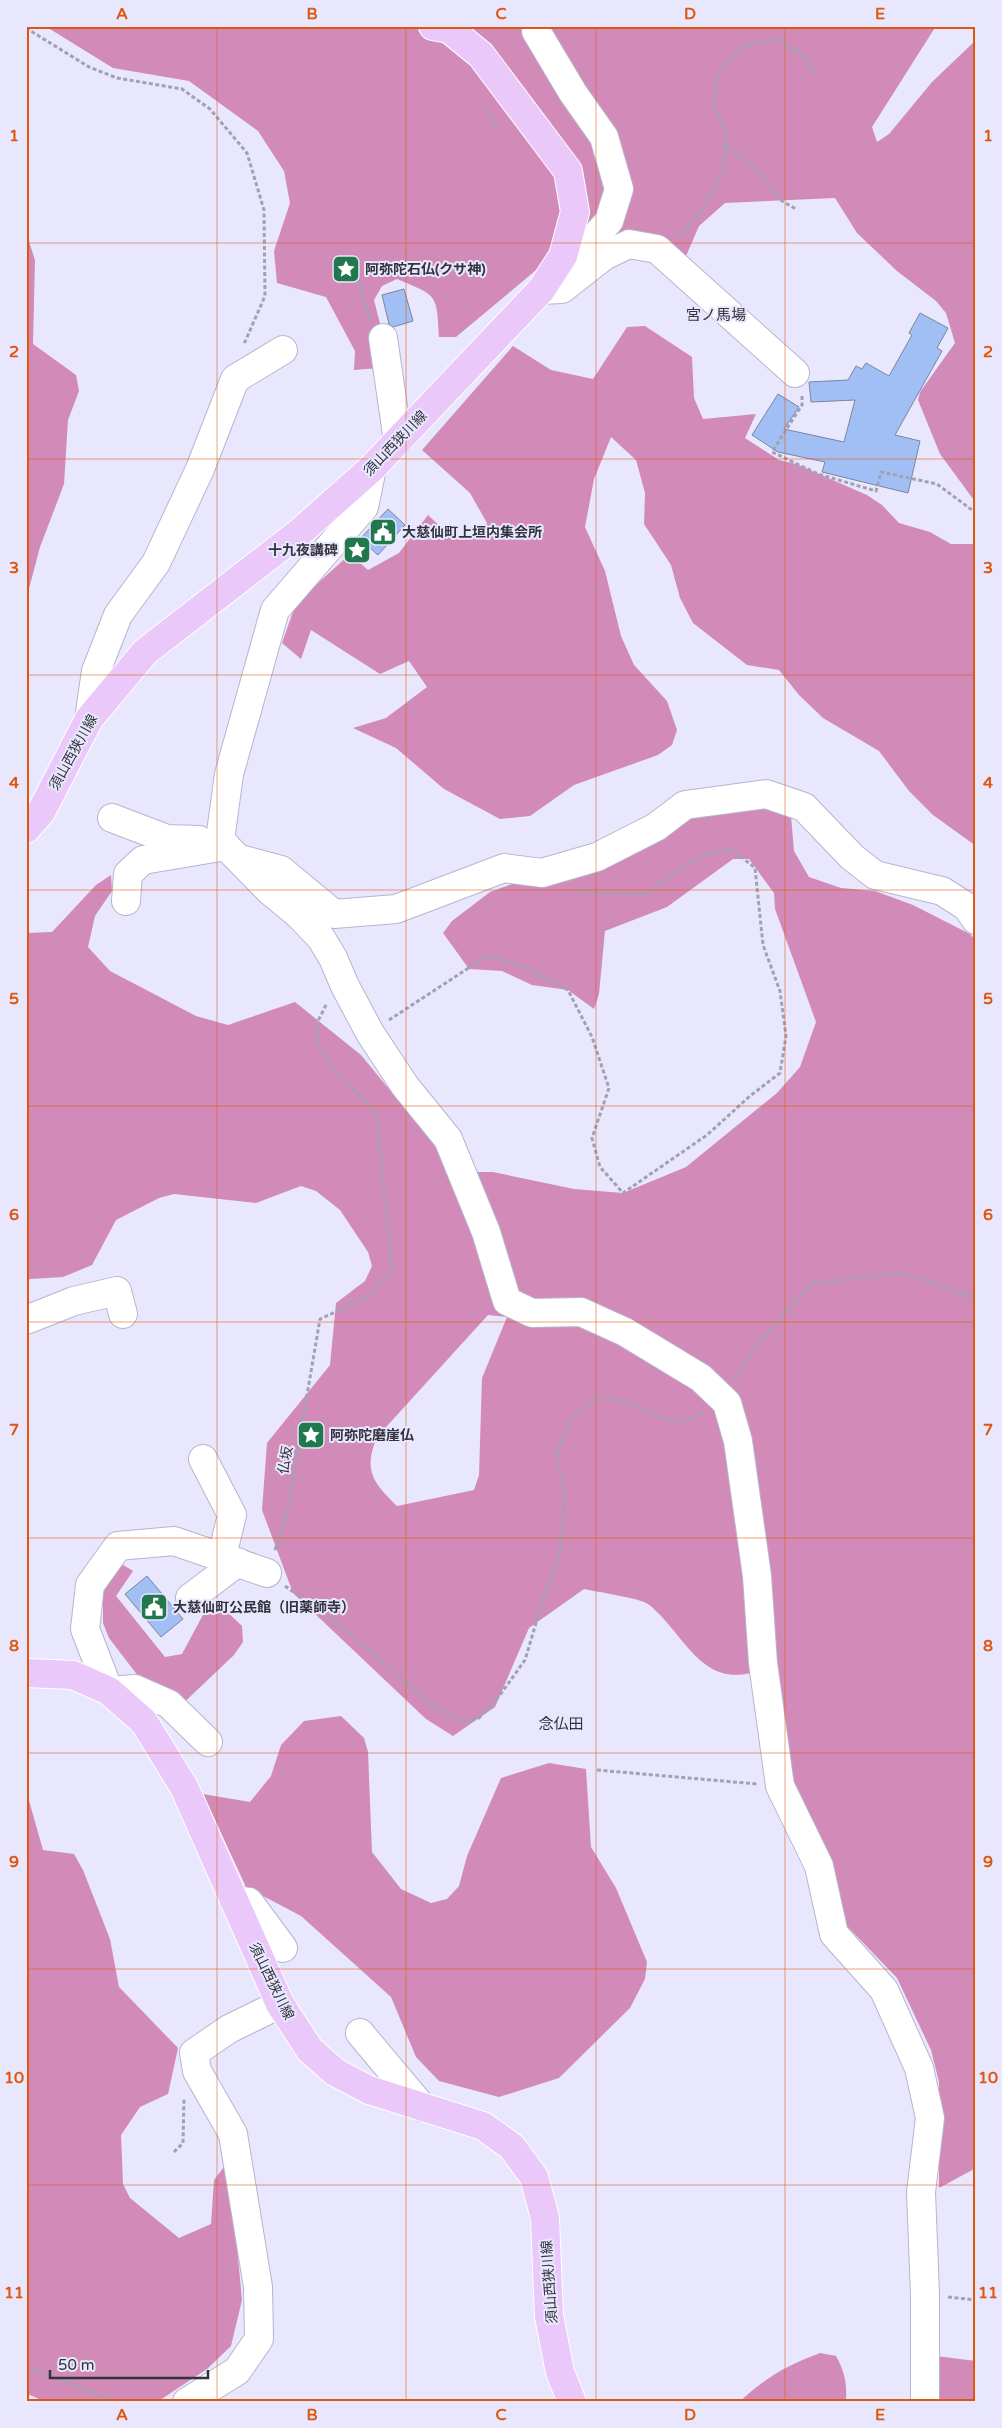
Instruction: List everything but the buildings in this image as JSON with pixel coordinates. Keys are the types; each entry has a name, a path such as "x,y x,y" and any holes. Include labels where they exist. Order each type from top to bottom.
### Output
{"main road":[{"name":"須山西狭川線","path":"26,829 41,812 89,719 145,652 300,532 372,468 541,290 563,256 575,212 568,171 481,55 449,29 434,26"},
{"name":"須山西狭川線","path":"26,1673 73,1675 109,1691 144,1722 184,1787 280,2004 310,2050 335,2072 369,2090 483,2126 512,2147 534,2176 545,2218 549,2316 560,2372 572,2402"}],"street":[{"path":"537,26 536,31 540,39 604,137 619,188 609,221 592,240 563,256"},
{"path":"541,290 562,289 604,256 629,244 657,249 795,373"},
{"path":"383,338 398,441"},
{"path":"89,719 96,671 118,615 156,563 200,469 235,379 283,350"},
{"path":"372,468 364,507 275,610 229,774 228,848 270,891 299,915 320,938 334,958 345,986 370,1033 405,1086 448,1139 486,1232 507,1301 532,1312 581,1312 625,1332 701,1378 727,1403 738,1441 757,1576 763,1663 780,1786 819,1866 834,1934 884,1990 919,2068 930,2118 920,2192 925,2295 925,2402"},
{"path":"112,818 167,839 228,848 281,870 334,914 396,909 504,868 542,873 597,857 656,827 685,805 766,794 804,808 852,857 876,875 942,891 967,907 976,920"},
{"path":"126,901 128,874 143,860 228,848"},
{"path":"26,1320 74,1300 116,1291 123,1314"},
{"path":"190,1598 230,1559 232,1515 203,1459"},
{"path":"208,1742 169,1704 135,1689 109,1691 85,1629 90,1585 118,1546 174,1541 267,1573"},
{"path":"234,1900 249,1902 283,1948"},
{"path":"187,2402 237,2371 259,2339 258,2287 234,2134 197,2071 194,2053 229,2029 280,2004"},
{"path":"360,2033 422,2107"}],"path":[{"path":"26,28 89,67 117,78 182,89 210,110 247,153 264,210 265,296 246,338 235,379"},
{"path":"665,255 700,212 722,172 726,135 714,104 718,75 743,46 773,39 801,53 816,75"},
{"path":"725,146 749,162 782,201 796,209"},
{"path":"795,373 803,382 802,405 772,452 818,474 876,491 880,472 937,484 976,513"},
{"path":"370,1033 488,956 523,966 568,990 592,1037 609,1088 592,1138 600,1167 624,1193 707,1135 750,1096 780,1073 786,1036 780,991 763,945 755,868 733,850 706,854 678,870 647,894 582,892 574,888"},
{"name":"仏坂","path":"267,1573 286,1518 320,1319 368,1297 392,1270 376,1112 335,1072 318,1045 318,1020"},
{"path":"267,1573 338,1624 434,1708 461,1722 479,1718 500,1695 525,1660 544,1596 560,1553 565,1493 556,1452 574,1416 599,1397 624,1401 669,1421 693,1419 722,1398 762,1338 813,1283 904,1273 976,1298"},
{"path":"597,1770 780,1786"},
{"path":"174,2152 183,2143 184,2093"},
{"path":"26,2368 39,2371 116,2402"}],"shaded area":[{"path":"45,26 936,26 872,127 877,142 889,134 932,82 976,40 976,503 940,454 918,400 920,392 955,343 946,313 936,301 897,271 857,233 835,198 725,203 699,226 686,256 650,233 622,236 547,261 456,337 439,337 437,312 432,298 420,289 397,279 382,286 374,300 391,367 354,370 355,351 326,297 277,283 274,251 290,203 284,171 258,131 189,81 113,68"},
{"path":"26,232 35,260 33,344 76,375 79,391 68,420 64,484 40,547 26,600"},
{"path":"645,326 692,357 694,398 703,419 756,414 745,438 779,460 796,464 867,495 882,505 899,523 930,532 951,544 976,544 976,846 933,815 909,791 879,751 823,718 799,695 779,670 747,665 693,623 680,598 671,565 644,524 645,493 636,460 611,437 594,479 585,527 605,571 621,636 634,665 667,701 677,730 672,745 658,755 574,785 530,816 500,819 444,789 396,748 353,728 386,718 427,687 409,661 380,674 311,630 301,659 282,643 296,603 350,554 368,570 399,553 428,515 450,536 483,533 487,523 470,493 422,450 513,346 551,370 593,379 627,327"},
{"path":"759,797 790,804 794,851 809,877 841,888 875,891 913,905 970,934 976,941 976,2168 939,2188 939,2082 931,2050 897,1978 847,1926 754,1672 735,1675 720,1672 706,1665 694,1655 661,1616 648,1604 628,1597 584,1589 529,1628 495,1707 453,1736 426,1719 293,1593 262,1510 267,1443 330,1365 336,1303 365,1281 372,1266 368,1252 340,1210 316,1191 301,1186 256,1203 174,1194 159,1198 116,1220 92,1265 63,1277 30,1279 26,1282 26,933 52,932 96,885 111,875 112,891 95,916 88,947 110,971 196,1016 228,1025 295,1002 361,1055 457,1172 493,1172 574,1189 623,1193 686,1167 777,1093 800,1067 816,1022 775,909 774,893 749,859 733,859 667,907 605,931 599,994 594,1009 568,990 532,985 502,971 469,969 443,933 452,921 490,892 670,826","holes":["488,1315 507,1317 482,1378 479,1475 474,1490 397,1506 376,1483 373,1475 371,1459 377,1437"]},
{"path":"120,1563 133,1571 116,1596 165,1657 182,1654 205,1611 221,1606 242,1626 243,1642 234,1655 175,1711 161,1706 109,1638 103,1623 103,1592"},
{"path":"341,1716 364,1738 368,1752 372,1852 401,1889 431,1903 447,1899 459,1886 467,1856 501,1778 549,1763 586,1769 591,1847 616,1888 647,1962 645,1979 630,2008 559,2078 499,2097 439,2081 416,2057 391,1997 301,1916 246,1887 203,1794 250,1802 271,1776 281,1745 304,1721"},
{"path":"26,1790 43,1850 74,1854 83,1870 110,1939 119,1987 178,2048 168,2094 140,2107 121,2135 123,2184 130,2198 179,2238 211,2224 214,2180 224,2167 233,2204 242,2300 231,2346 207,2369 157,2402 46,2402 30,2395 26,2397"},
{"path":"820,2353 836,2356 842,2367 845,2378 846,2402 739,2402 777,2373"},
{"path":"936,2356 976,2361 976,2402 914,2402"}],"place":[{"name":"阿弥陀石仏(クサ神)","path":"346,269"},
{"name":"大慈仙町上垣内集会所","path":"383,532"},
{"name":"十九夜講碑","path":"357,550"},
{"name":"阿弥陀磨崖仏","path":"311,1435"},
{"name":"大慈仙町公民館（旧薬師寺）","path":"154,1607"}],"district":[{"name":"宮ノ馬場","path":"716,315"},
{"name":"念仏田","path":"561,1724"}]}
